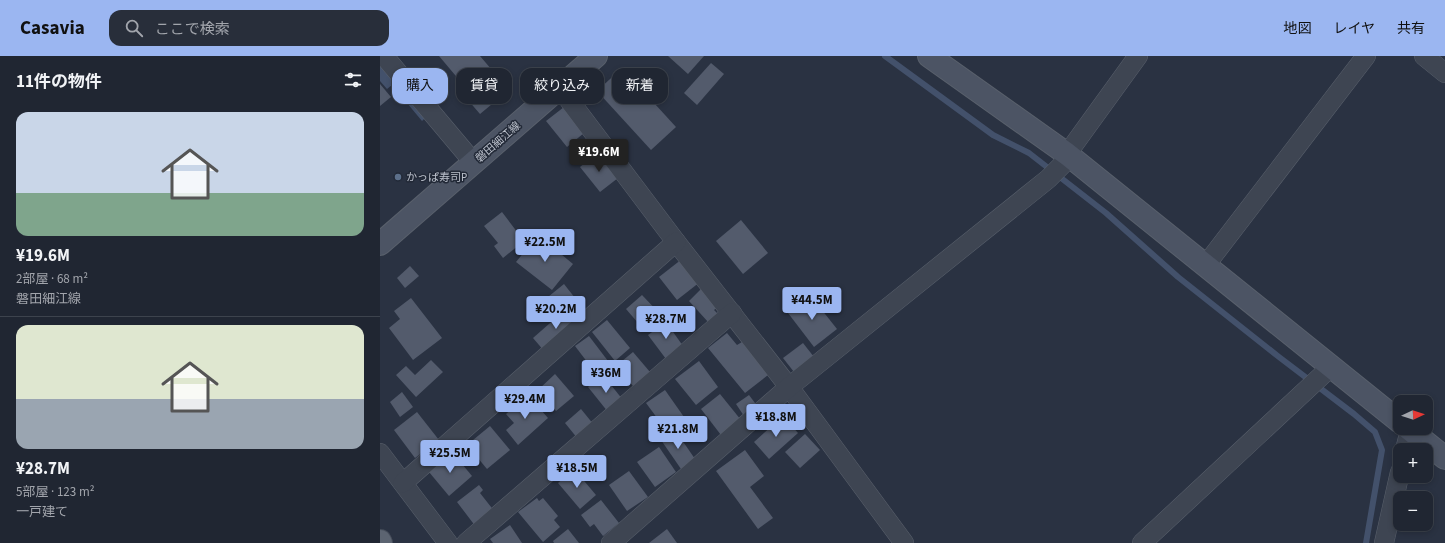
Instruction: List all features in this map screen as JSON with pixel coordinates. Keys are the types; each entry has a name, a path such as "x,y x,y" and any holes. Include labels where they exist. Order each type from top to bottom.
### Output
{"street":[{"path":"384,56 474,163"},
{"name":"磐田細江線","path":"582,68 596,56"},
{"path":"929,56 1205,266 1328,370 1393,422"},
{"path":"619,540 789,387 1048,180 1138,56"},
{"path":"1205,266 1366,56"},
{"path":"1424,56 1445,73"},
{"name":"磐田細江線","path":"380,244 542,104"},
{"path":"572,104 676,242 789,387 904,543"},
{"path":"403,483 676,242"},
{"path":"466,543 732,314"},
{"path":"1142,543 1328,370"},
{"path":"1410,435 1445,458"},
{"path":"380,453 448,543"},
{"path":"1384,543 1398,483"}],"water":[{"path":"380,65 392,79 392,85 387,89 380,81"},
{"path":"408,104 413,104 425,118 422,121"}],"building":[{"path":"439,56 480,56 490,68 456,68 456,76"},
{"path":"668,56 704,56 688,74"},
{"path":"711,63 724,74 697,105 684,93"},
{"path":"612,77 612,104 655,104 676,127 651,150 604,99 604,85"},
{"path":"380,84 391,97 380,106"},
{"path":"471,104 492,104 480,114"},
{"path":"564,107 584,133 567,147 546,121"},
{"path":"597,153 618,178 600,192 580,167"},
{"path":"502,212 524,241 503,258 494,246 498,243 484,226"},
{"path":"741,220 768,253 743,274 716,241"},
{"path":"538,235 573,264 552,290 516,262"},
{"path":"682,259 700,282 677,300 659,277"},
{"path":"410,266 419,276 405,288 397,278"},
{"path":"564,284 575,298 554,315 543,301"},
{"path":"702,288 719,306 714,310 718,314 709,323 689,301"},
{"path":"642,295 662,316 645,331 626,309"},
{"path":"810,295 837,329 814,347 788,313"},
{"path":"411,298 442,338 413,360 389,328 400,319 394,311"},
{"path":"566,309 579,323 545,352 533,338"},
{"path":"607,320 630,348 615,361 592,332"},
{"path":"666,322 683,346 666,359 648,335"},
{"path":"727,333 737,345 742,342 768,375 745,393 708,348"},
{"path":"589,336 608,361 594,371 575,346"},
{"path":"803,343 814,357 794,372 783,358"},
{"path":"633,352 650,372 633,386 616,366"},
{"path":"431,360 443,372 416,397 396,375 406,366 415,375"},
{"path":"699,361 718,387 696,405 675,379"},
{"path":"555,374 574,396 556,411 538,390"},
{"path":"603,375 623,400 608,412 588,387"},
{"path":"665,390 684,417 666,430 646,403"},
{"path":"402,392 413,407 400,417 390,402"},
{"path":"720,394 741,420 721,435 701,409"},
{"path":"528,395 548,418 518,445 506,430 514,423 506,414"},
{"path":"749,395 758,407 744,416 736,404"},
{"path":"581,409 594,425 578,439 565,423"},
{"path":"417,412 439,440 415,458 394,430"},
{"path":"783,416 798,433 769,459 754,442"},
{"path":"490,426 510,450 487,469 467,445"},
{"path":"675,430 695,459 681,469 661,440"},
{"path":"805,434 820,450 800,468 785,452"},
{"path":"659,447 676,472 655,487 637,462"},
{"path":"745,450 764,476 750,487 773,518 758,529 716,471"},
{"path":"452,452 472,476 449,496 429,472"},
{"path":"574,469 596,495 580,509 558,483"},
{"path":"629,471 648,497 627,511 609,485"},
{"path":"479,485 483,490 480,493 495,512 476,527 457,502"},
{"path":"537,498 539,501 543,498 558,516 554,520 560,527 543,542 518,512"},
{"path":"601,500 619,523 603,536 594,524 590,527 581,515"},
{"path":"510,525 522,543 493,543 490,539"},
{"path":"568,529 579,543 554,543 553,541"},
{"path":"667,529 677,543 649,543"}],"waterway":[{"path":"885,56 993,135 1029,153 1106,213 1178,277 1375,432 1382,450 1366,543"}],"place":[{"name":"かっぱ寿司P","path":"398,177"}]}
